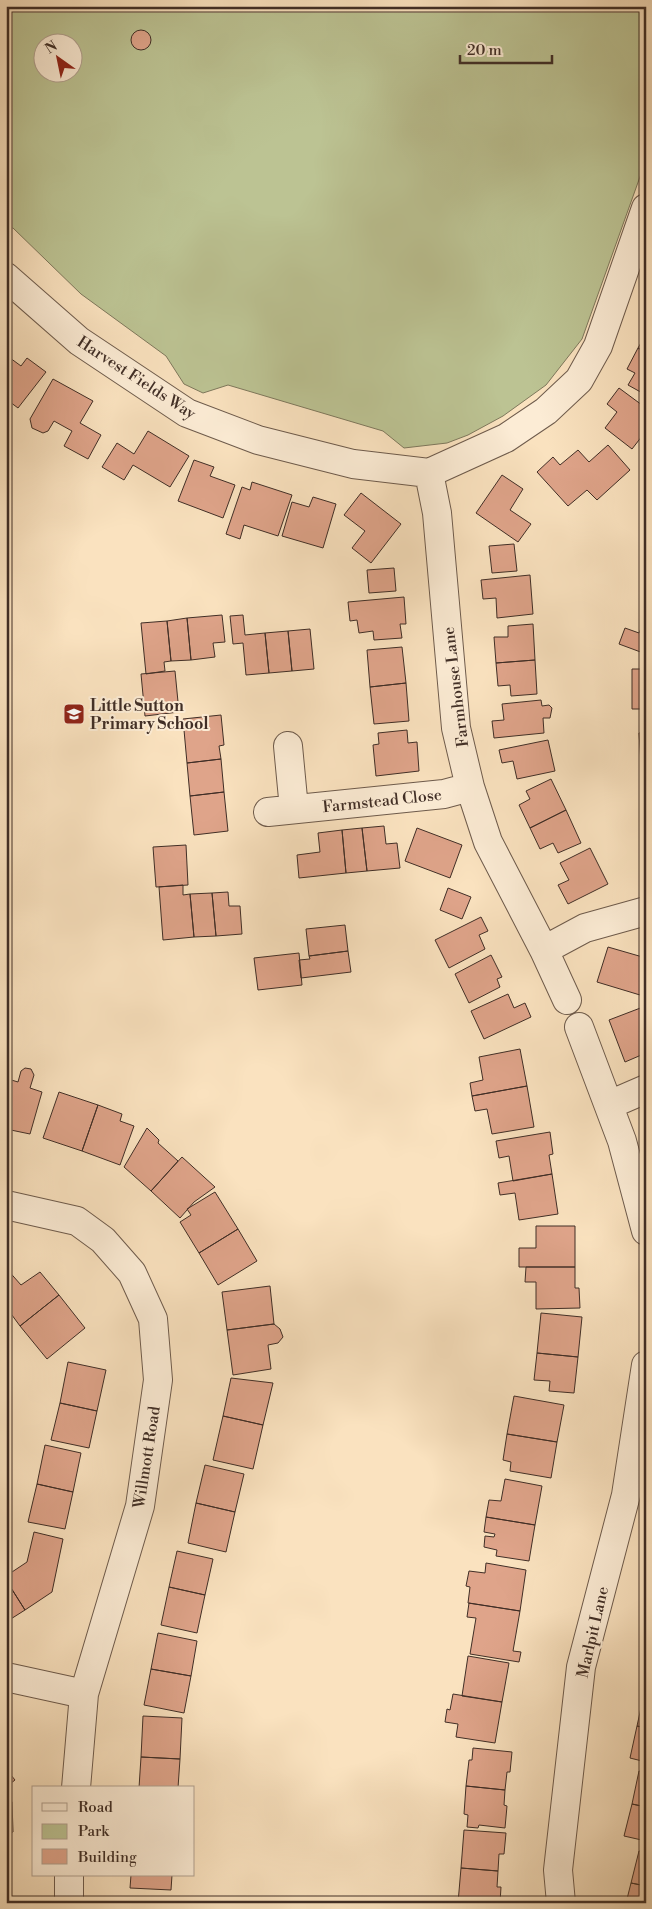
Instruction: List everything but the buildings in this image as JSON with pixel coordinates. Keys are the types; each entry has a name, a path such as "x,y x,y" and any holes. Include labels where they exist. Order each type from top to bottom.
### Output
{"street":[{"path":"429,473 506,438 546,411 579,380 598,346 646,208"},
{"name":"Harvest Fields Way","path":"6,277 79,341 187,413 258,440 353,464 429,473"},
{"name":"Farmhouse Lane","path":"429,473 437,513 456,728 470,787 488,842 544,950 567,1000"},
{"name":"Farmstead Close","path":"288,746 281,810 444,794 470,787"},
{"path":"544,950 584,928 646,911"},
{"path":"579,1027 622,1141 646,1231"},
{"path":"609,1105 646,1089"},
{"name":"Willmott Road","path":"6,1205 77,1221 103,1240 132,1273 153,1319 158,1380 140,1506 84,1694 76,1786"},
{"name":"Marlpit Lane","path":"561,1903 558,1870 581,1667 626,1495 646,1365"},
{"path":"6,1677 84,1694"},
{"path":"68,1903 69,1876"}],"green space":[{"path":"6,6 646,6 646,160 582,339 546,385 503,416 468,435 447,443 404,448 383,431 228,385 203,393 184,384 166,356 81,294 13,228 6,227"}],"place":[{"name":"Little Sutton Primary School","path":"74,714"}]}
